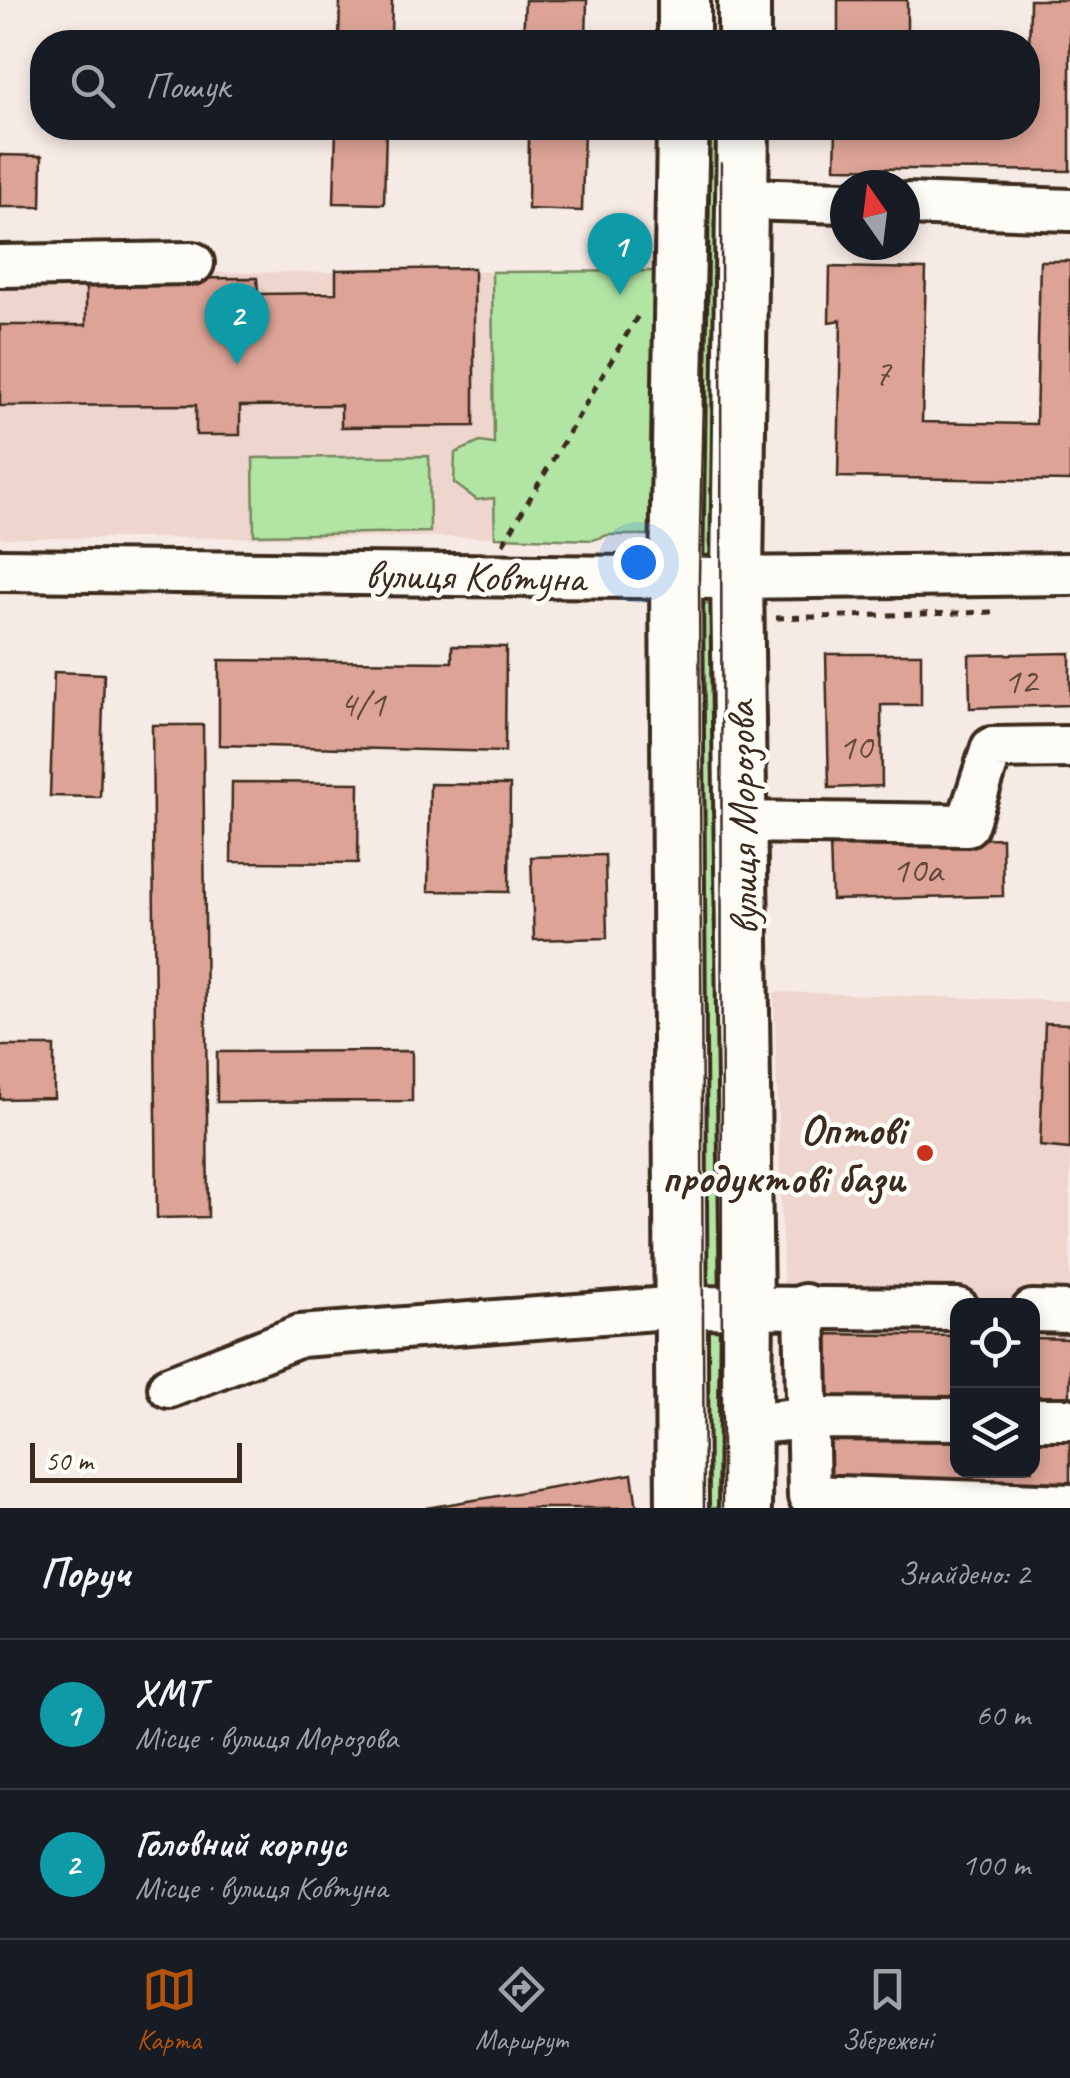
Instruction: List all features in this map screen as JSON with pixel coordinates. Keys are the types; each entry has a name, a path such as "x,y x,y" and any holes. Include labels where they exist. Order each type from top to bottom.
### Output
{"main road":[{"path":"684,0 684,30"},
{"path":"744,0 744,30"},
{"name":"вулиця Морозова","path":"682,1508 676,577 683,140"},
{"name":"вулиця Морозова","path":"743,140 750,598 741,822 745,1508"}],"street":[{"path":"742,199 830,202"},
{"path":"920,205 1070,210"},
{"path":"0,266 193,263"},
{"name":"вулиця Ковтуна","path":"0,570 676,577 750,598 1070,574"},
{"path":"741,822 967,825 992,748 1070,747"},
{"path":"805,1306 810,1502 1070,1505"},
{"path":"168,1387 300,1336 681,1307 950,1309"},
{"path":"1040,1311 1070,1312"},
{"path":"746,1424 808,1418 950,1419"},
{"path":"1040,1419 1070,1419"}],"path":[{"path":"496,555 646,302"},
{"path":"750,598 997,612"}],"shaded area":[{"path":"492,272 495,537 0,538 0,273"},
{"name":"Оптові продуктові бази","path":"774,992 1070,1001 1070,1508 791,1508"}],"green space":[{"path":"691,140 734,140 730,570 684,571"},
{"path":"656,271 659,535 608,535 593,540 495,537 494,498 477,500 454,483 455,453 480,442 494,444 492,272"},
{"path":"429,456 430,532 254,535 253,458"},
{"path":"728,603 732,1299 698,1300 687,604"},
{"path":"692,1317 732,1319 732,1508 693,1508"}],"building":[{"path":"340,0 392,0 391,30 339,30"},
{"path":"525,0 587,0 586,30 523,30"},
{"path":"838,0 907,0 907,30 838,30"},
{"path":"1030,0 1070,0 1070,171 835,168 836,140 1040,140 1040,30 1030,30"},
{"path":"336,140 386,140 384,204 334,203"},
{"path":"529,140 584,140 582,211 528,209"},
{"path":"0,155 42,156 41,207 0,207"},
{"path":"1040,261 1070,261 1070,481 838,477 841,320 829,322 830,267 926,269 922,422 1036,424"},
{"path":"474,268 474,426 341,427 341,405 240,406 240,435 196,435 196,405 0,406 0,325 86,325 86,279 257,278 258,294 336,293 336,270"},
{"path":"452,646 506,647 505,752 219,745 219,660 452,662"},
{"path":"1070,653 1070,705 970,708 969,655"},
{"path":"826,654 921,654 921,705 881,705 882,786 829,788"},
{"path":"54,672 104,674 100,797 50,796"},
{"path":"152,725 203,725 208,1217 157,1218"},
{"path":"232,782 359,783 358,863 231,862"},
{"path":"430,784 510,785 509,892 428,891"},
{"path":"1002,838 1003,896 832,900 830,843"},
{"path":"605,855 607,938 534,940 531,857"},
{"path":"1045,1023 1070,1024 1070,1149 1040,1146"},
{"path":"0,1046 54,1046 54,1098 0,1099"},
{"path":"412,1051 412,1101 217,1102 217,1052"},
{"path":"820,1334 950,1336 950,1403 818,1400"},
{"path":"1040,1338 1070,1339 1070,1405 1040,1404"},
{"path":"819,1433 950,1435 950,1478 1040,1478 1040,1436 1070,1437 1070,1495 818,1492"},
{"path":"632,1474 637,1508 426,1508"}],"tram line":[{"path":"717,30 718,0"},
{"path":"704,1508 699,577 709,140"},
{"path":"721,163 722,1508"}],"place":[{"name":"ХМТ","path":"620,295"},
{"name":"Головний корпус","path":"237,365"},
{"name":"Оптові продуктові бази","path":"925,1153"}]}
